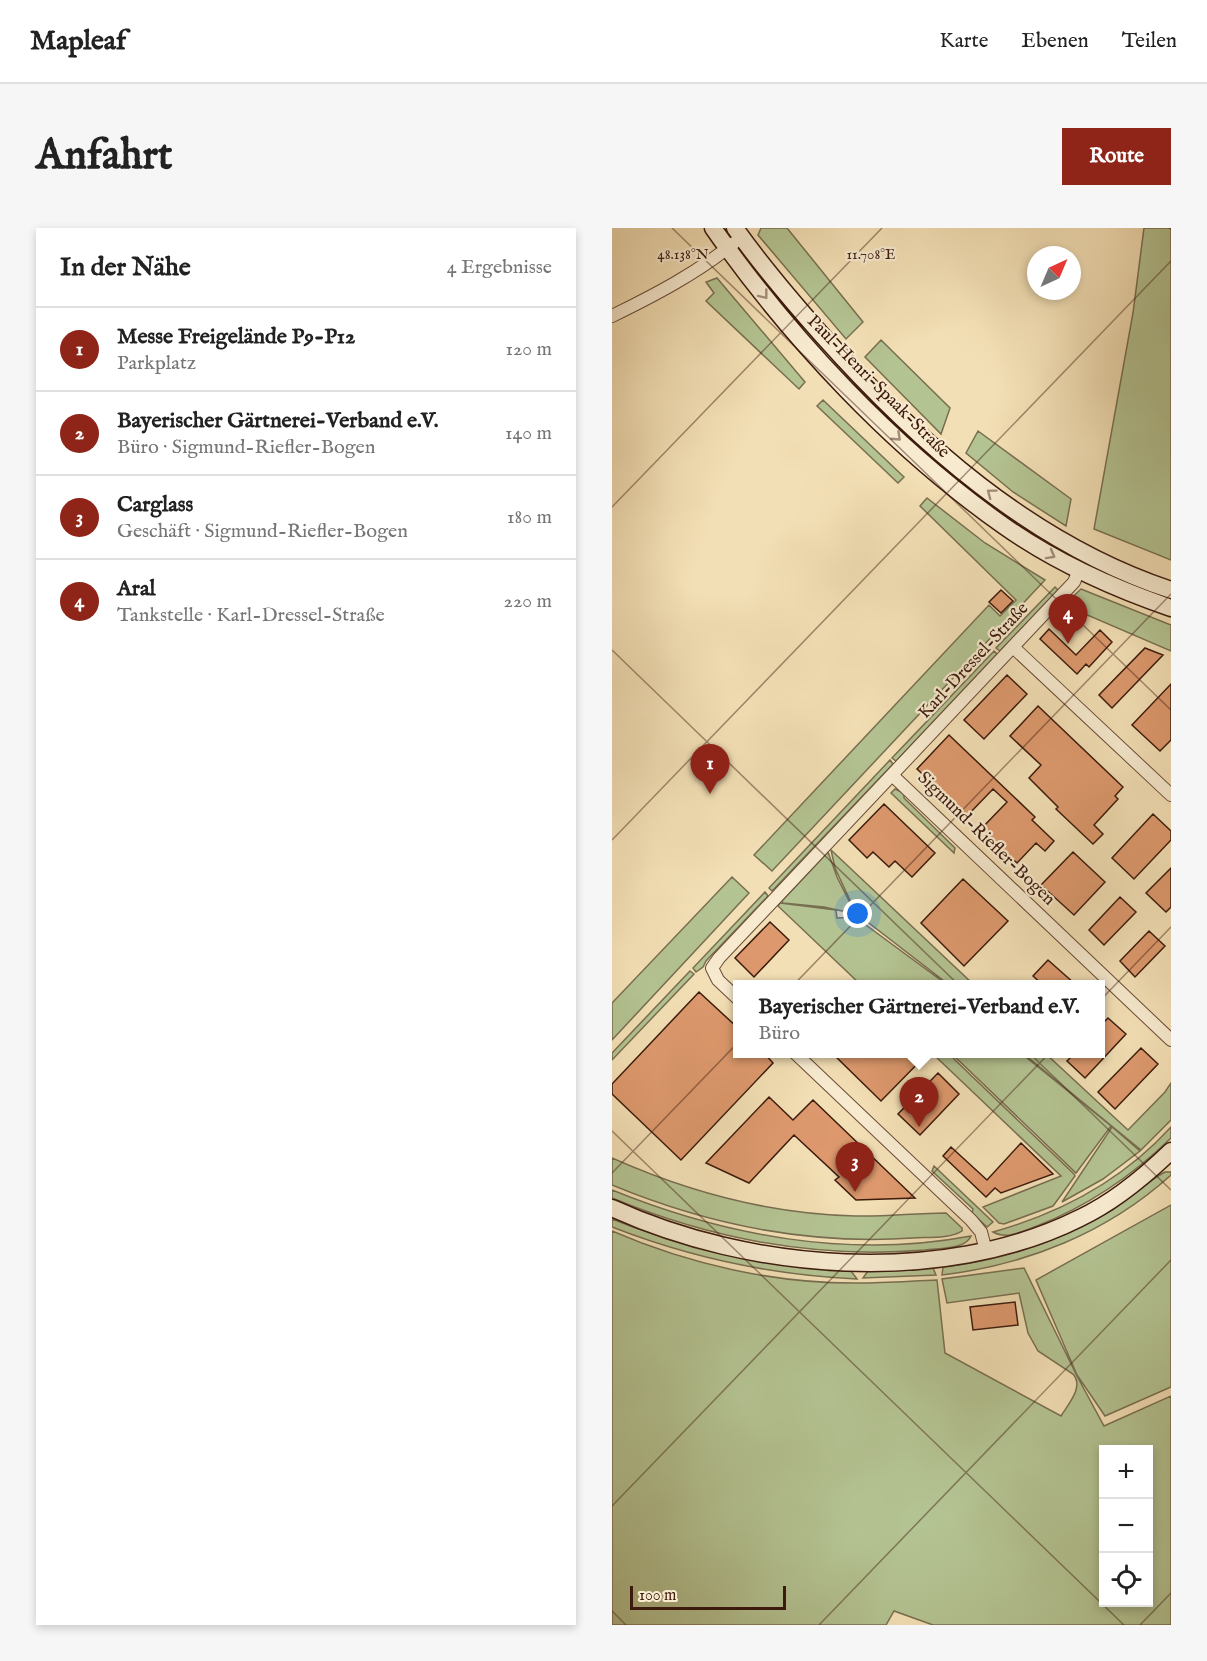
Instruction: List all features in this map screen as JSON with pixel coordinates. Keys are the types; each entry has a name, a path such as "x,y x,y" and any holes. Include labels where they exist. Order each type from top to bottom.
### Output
{"main road":[{"name":"Paul-Henri-Spaak-Straße","path":"713,228 771,305 834,375 932,470 1004,526 1079,570 1171,608"},
{"name":"Paul-Henri-Spaak-Straße","path":"738,233 785,292 846,362 893,410 944,456 1016,512 1082,552 1152,584 1171,590"},
{"path":"612,1208 671,1231 775,1255 884,1262 927,1259 986,1251 1050,1231 1081,1218 1148,1174 1171,1152"}],"street":[{"path":"612,316 700,268 728,249 738,233"},
{"name":"Karl-Dressel-Straße","path":"892,775 1074,582 1079,570"},
{"path":"1013,647 1171,795"},
{"name":"Sigmund-Riefler-Bogen","path":"733,994 718,980 712,968 719,958 892,775 1171,1040"},
{"path":"800,1058 971,1220 981,1232 986,1251"}],"green space":[{"path":"761,228 787,228 863,322 846,339 758,235"},
{"path":"1144,228 1171,228 1171,560 1094,529 1133,313"},
{"path":"717,278 805,382 799,389 706,301 714,293 706,282"},
{"path":"881,340 950,408 941,434 865,357"},
{"path":"823,400 904,477 898,483 817,406"},
{"path":"978,431 1071,499 1066,526 1013,492 966,453"},
{"path":"927,498 985,543 1045,580 772,871 754,855 989,605 1000,616 1016,600 920,506"},
{"path":"1055,587 1058,590 1000,651 996,648"},
{"path":"1081,589 1171,625 1171,651 1064,605"},
{"path":"994,651 997,654 896,761 892,758"},
{"path":"890,760 893,764 772,891 769,888"},
{"path":"895,789 904,793 904,798 955,848 954,853 891,793"},
{"path":"831,850 969,980 943,980 856,913 835,868"},
{"path":"828,852 853,909 842,911 783,903 782,901"},
{"path":"732,877 749,893 612,1040 612,1003"},
{"path":"765,892 768,896 696,972 693,968"},
{"path":"780,903 836,910 837,918 855,917 941,980 856,980 778,906"},
{"path":"690,971 694,974 612,1060 612,1053"},
{"path":"937,1058 953,1058 1075,1176 1053,1206 1004,1224 999,1223 983,1207 1061,1176"},
{"path":"956,1058 1027,1058 1111,1126 1076,1173"},
{"path":"1029,1058 1050,1058 1128,1130 1171,1083 1171,1120 1141,1150"},
{"path":"1112,1127 1140,1151 1103,1179 1062,1202"},
{"path":"1171,1127 1171,1138 1109,1189 1056,1218 1021,1232 1004,1235 993,1232 1043,1215 1090,1192 1112,1179 1132,1163"},
{"path":"612,1158 700,1191 761,1206 855,1216 946,1213 962,1228 962,1231 938,1237 874,1239 797,1235 760,1229 685,1211 612,1185"},
{"path":"934,1166 993,1222 987,1227 972,1213 973,1209 932,1171"},
{"path":"1165,1172 1171,1172 1171,1175 1146,1196 1120,1214 1064,1243 1004,1263 942,1275 943,1267 988,1260 1031,1248 1073,1231 1112,1210"},
{"path":"612,1190 699,1220 788,1239 834,1244 879,1245 925,1243 971,1236 968,1241 957,1246 885,1252 844,1251 765,1243 687,1225 649,1212 612,1198"},
{"path":"1171,1205 1171,1387 1105,1416 1077,1375 1036,1280"},
{"path":"612,1219 700,1248 759,1261 851,1271 857,1279 794,1274 702,1256 612,1227"},
{"path":"612,1231 701,1262 764,1276 796,1280 869,1283 937,1280 945,1353 1061,1416 1074,1395 1076,1379 1073,1374 1038,1351 1028,1333 1019,1293 947,1303 942,1279 1024,1268 1104,1426 1171,1396 1171,1625 933,1625 894,1611 886,1625 612,1625"},
{"path":"933,1268 936,1275 863,1278 868,1271"}],"building":[{"path":"1001,590 1013,601 1001,613 989,602"},
{"path":"1049,629 1076,655 1100,630 1112,642 1089,667 1086,664 1077,674 1040,639"},
{"path":"1145,648 1163,655 1112,708 1099,695"},
{"path":"1007,675 1027,694 984,739 964,720"},
{"path":"1171,684 1171,740 1160,751 1132,725"},
{"path":"1038,706 1123,787 1115,796 1118,799 1094,825 1103,834 1093,844 1056,809 1058,807 1029,778 1041,765 1010,736"},
{"path":"949,735 1035,817 1032,820 1054,841 1045,851 1036,843 1017,863 981,829 1007,802 993,789 967,816 917,769"},
{"path":"884,804 935,853 912,877 895,861 889,867 873,852 867,858 849,840"},
{"path":"1153,814 1171,831 1171,840 1134,879 1112,858"},
{"path":"1073,852 1105,882 1074,915 1041,885"},
{"path":"1171,868 1171,907 1166,912 1146,893"},
{"path":"963,879 1008,921 964,966 921,923"},
{"path":"1120,897 1136,912 1104,945 1089,930"},
{"path":"770,922 789,940 754,977 735,958"},
{"path":"1149,931 1165,946 1135,977 1120,961"},
{"path":"1048,960 1070,980 1038,980 1033,976"},
{"path":"699,992 733,1023 733,1058 768,1058 773,1063 681,1160 612,1094 612,1084"},
{"path":"1108,1018 1126,1034 1105,1057 1105,1021"},
{"path":"1141,1048 1158,1064 1115,1109 1098,1092"},
{"path":"837,1058 923,1058 881,1101"},
{"path":"1070,1058 1104,1058 1085,1078 1067,1061"},
{"path":"938,1073 959,1094 920,1135 898,1114"},
{"path":"769,1097 793,1120 813,1100 915,1198 856,1200 835,1180 839,1177 794,1135 749,1183 706,1163"},
{"path":"1021,1143 1053,1174 1001,1193 995,1188 986,1197 943,1156 951,1147 987,1180"},
{"path":"1015,1302 1018,1325 973,1330 970,1307"}],"place":[{"name":"Aral","path":"1068,644"},
{"name":"Messe Freigelände P9-P12","path":"710,794"},
{"name":"Bayerischer Gärtnerei-Verband e.V.","path":"919,1127"},
{"name":"Carglass","path":"855,1192"}]}
